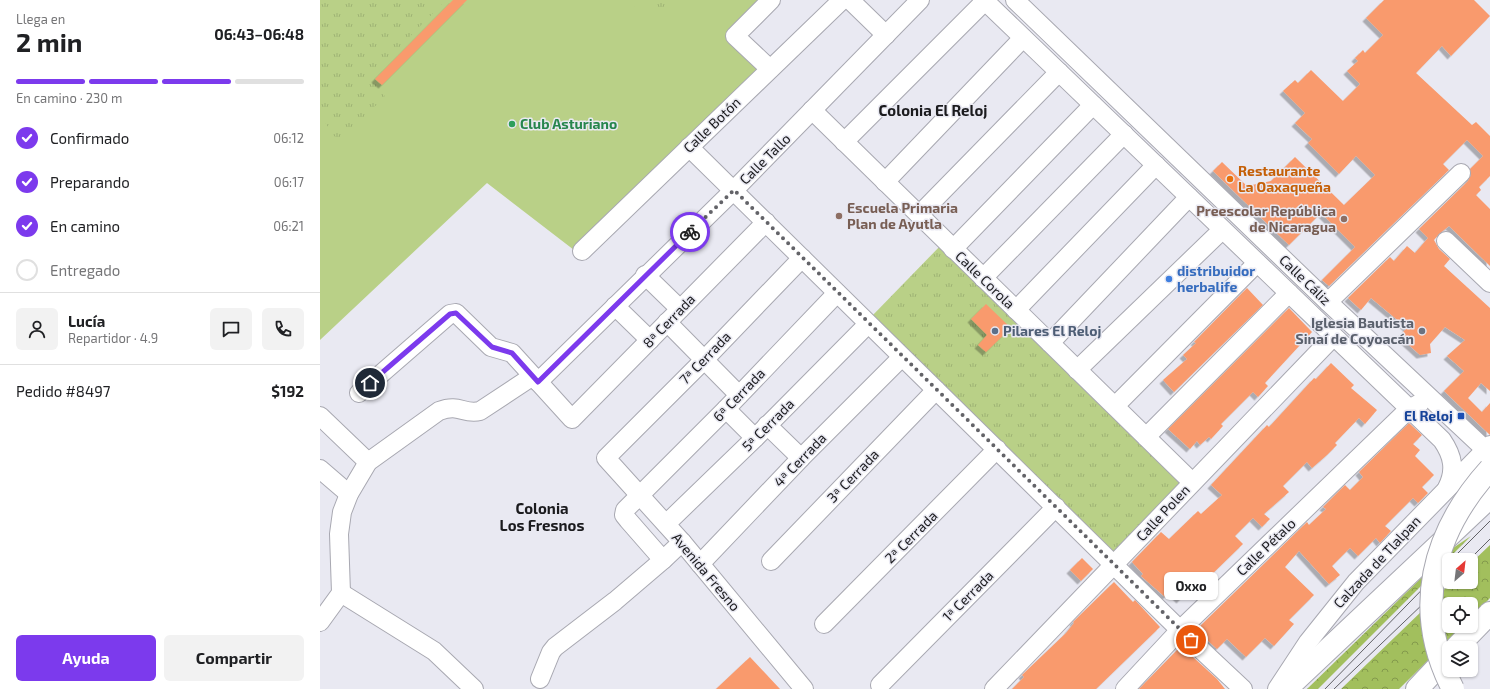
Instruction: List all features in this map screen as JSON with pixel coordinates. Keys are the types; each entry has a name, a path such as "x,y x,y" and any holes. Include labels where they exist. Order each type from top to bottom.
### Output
{"main road":[{"path":"1454,689 1441,662 1433,631 1431,601 1434,572 1443,542 1458,511 1479,481 1489,455"},
{"name":"Calzada de Tlalpan","path":"1286,689 1490,497"},
{"path":"1463,641 1490,613"},
{"path":"1417,689 1442,662"}],"street":[{"path":"770,69 736,36 771,0"},
{"name":"Calle Botón","path":"582,251 842,0"},
{"path":"850,0 886,35"},
{"name":"Calle Tallo","path":"368,462 439,410 449,407 460,408 471,413 480,411 535,379 615,306 645,275 734,190 920,0"},
{"path":"844,142 984,0"},
{"name":"Calle Cáliz","path":"984,0 1333,337 1442,440 1452,458 1453,473 1447,488"},
{"name":"Calle Cáliz","path":"1015,0 1489,455"},
{"path":"885,182 1023,38"},
{"path":"919,215 1059,72"},
{"path":"1077,89 1092,74"},
{"path":"953,249 1093,105"},
{"name":"Calle Corola","path":"812,110 1192,482"},
{"path":"983,278 1124,134"},
{"path":"689,147 1180,630 1242,689"},
{"path":"1016,310 1156,165"},
{"path":"1328,302 1460,173"},
{"path":"1050,343 1189,197"},
{"path":"1077,370 1216,224 1225,203"},
{"name":"8ª Cerrada","path":"535,379 572,419 766,222"},
{"path":"1446,241 1490,283"},
{"name":"7ª Cerrada","path":"606,458 704,360 802,258"},
{"path":"1115,406 1256,263"},
{"path":"1146,437 1286,290 1297,272"},
{"path":"645,275 680,309"},
{"name":"6ª Cerrada","path":"663,560 624,515 625,510 726,409 837,292"},
{"path":"615,306 650,340"},
{"path":"359,393 450,314 456,313 462,316 492,347 512,353 535,379"},
{"path":"667,322 739,395"},
{"name":"5ª Cerrada","path":"666,524 755,438 868,324"},
{"name":"Calle Polen","path":"994,689 1333,337"},
{"name":"4ª Cerrada","path":"700,564 801,458 902,357"},
{"name":"3ª Cerrada","path":"771,561 936,390"},
{"name":"Calle Pétalo","path":"1125,689 1180,630 1409,409 1429,398"},
{"path":"726,409 755,438"},
{"path":"320,416 368,462 349,494 342,512 340,534 341,592 320,622"},
{"path":"768,425 801,458"},
{"name":"2ª Cerrada","path":"824,624 997,449"},
{"name":"Calzada de Tlalpan","path":"1277,689 1308,642 1356,582 1447,488 1489,455"},
{"name":"Avenida Fresno","path":"606,458 682,542 804,689"},
{"path":"320,469 349,494"},
{"name":"1ª Cerrada","path":"880,685 1056,507"},
{"path":"540,679 551,652 555,647 615,601 682,542"},
{"path":"341,592 434,651 474,689"}],"green space":[{"name":"Club Asturiano","path":"320,0 762,0 730,32 764,65 574,250 487,183 320,340"},
{"path":"320,0 446,0 370,77 385,96 339,143 320,115 320,28 325,17 320,13"},
{"path":"617,0 627,0 652,24 647,30"},
{"path":"639,0 684,0 661,21"},
{"path":"943,243 1186,483 1115,555 871,317"},
{"path":"1471,536 1454,553 1447,553"},
{"path":"1490,545 1490,598 1478,611 1478,597 1442,597 1442,633 1456,633 1448,641 1442,641 1442,647 1399,689 1341,689 1445,589 1478,589 1478,556"},
{"path":"1442,558 1442,565 1318,689 1307,689"}],"building":[{"path":"453,0 467,0 382,85 375,79"},
{"path":"1384,0 1474,0 1490,16 1451,56 1442,46 1416,73 1472,125 1476,122 1490,136 1490,176 1479,187 1481,190 1476,195 1490,209 1490,266 1449,226 1434,240 1439,249 1450,259 1444,266 1490,308 1490,391 1481,383 1468,398 1482,412 1490,403 1490,435 1444,391 1464,371 1447,356 1465,340 1445,327 1430,344 1431,353 1420,355 1399,336 1407,328 1371,298 1361,310 1348,298 1390,257 1394,261 1407,246 1415,253 1428,238 1419,229 1468,181 1471,175 1470,169 1483,156 1467,140 1443,164 1449,170 1329,286 1322,280 1355,247 1321,213 1289,245 1213,171 1222,162 1247,186 1271,181 1295,157 1344,205 1375,175 1356,156 1339,174 1308,143 1312,139 1295,123 1305,113 1283,91 1295,80 1298,83 1311,70 1343,101 1360,84 1347,71 1358,61 1355,58 1363,50 1365,53 1383,35 1366,18"},
{"path":"1247,288 1263,305 1174,392 1163,380 1187,359 1183,355"},
{"name":"Pilares El Reloj","path":"986,304 1011,328 986,352 978,345 987,335 971,319"},
{"path":"1289,308 1312,332 1265,383 1268,386 1258,397 1253,392 1221,424 1223,426 1211,439 1209,437 1200,445 1197,441 1190,449 1168,429"},
{"path":"1331,363 1354,385 1351,388 1377,410 1365,424 1359,418 1335,443 1337,445 1312,468 1307,462 1283,486 1289,492 1264,514 1270,519 1262,527 1253,518 1235,536 1243,544 1206,580 1202,577 1180,600 1171,591 1165,597 1141,576 1143,574 1132,562 1161,532 1169,539 1198,511 1201,514 1222,495 1211,485 1267,425 1269,427 1314,378 1316,379"},
{"path":"1409,423 1422,435 1413,444 1420,450 1415,456 1434,475 1422,487 1428,493 1418,503 1413,498 1385,526 1391,531 1380,543 1376,538 1358,556 1350,548 1332,566 1340,575 1329,584 1299,551 1285,567 1314,595 1289,620 1294,624 1274,646 1265,638 1246,657 1227,639 1217,649 1196,630 1307,522 1309,525 1326,509 1323,507 1345,485 1350,490 1363,477 1359,472"},
{"path":"1082,558 1093,569 1081,581 1070,570"},
{"path":"1114,582 1133,602 1135,600 1160,627 1096,689 1012,689 1024,677 1022,675 1066,633 1074,623 1073,622"},
{"path":"1181,646 1217,679 1225,689 1139,689"},
{"path":"750,657 780,689 716,689"}],"tram line":[{"path":"1458,553 1490,521"},
{"path":"1476,553 1490,539"},
{"path":"1325,689 1442,569"},
{"path":"1334,689 1442,586"}],"way so far":[{"path":"690,232 734,190 868,324 1191,640"}],"place":[{"name":"Club Asturiano","path":"512,124"},
{"name":"Restaurante La Oaxaqueña","path":"1230,179"},
{"name":"Escuela Primaria Plan de Ayutla","path":"839,216"},
{"name":"Preescolar República de Nicaragua","path":"1344,219"},
{"name":"distribuidor herbalife","path":"1169,279"},
{"name":"Pilares El Reloj","path":"995,331"},
{"name":"Iglesia Bautista Sinaí de Coyoacán","path":"1422,331"},
{"name":"El Reloj","path":"1461,416"},
{"name":"Oxxo","path":"1191,640"}],"district":[{"name":"Colonia El Reloj","path":"933,111"},
{"name":"Colonia Los Fresnos","path":"542,518"}],"route":[{"path":"370,383 450,314 456,313 462,316 492,347 512,353 538,382 690,232"}]}
